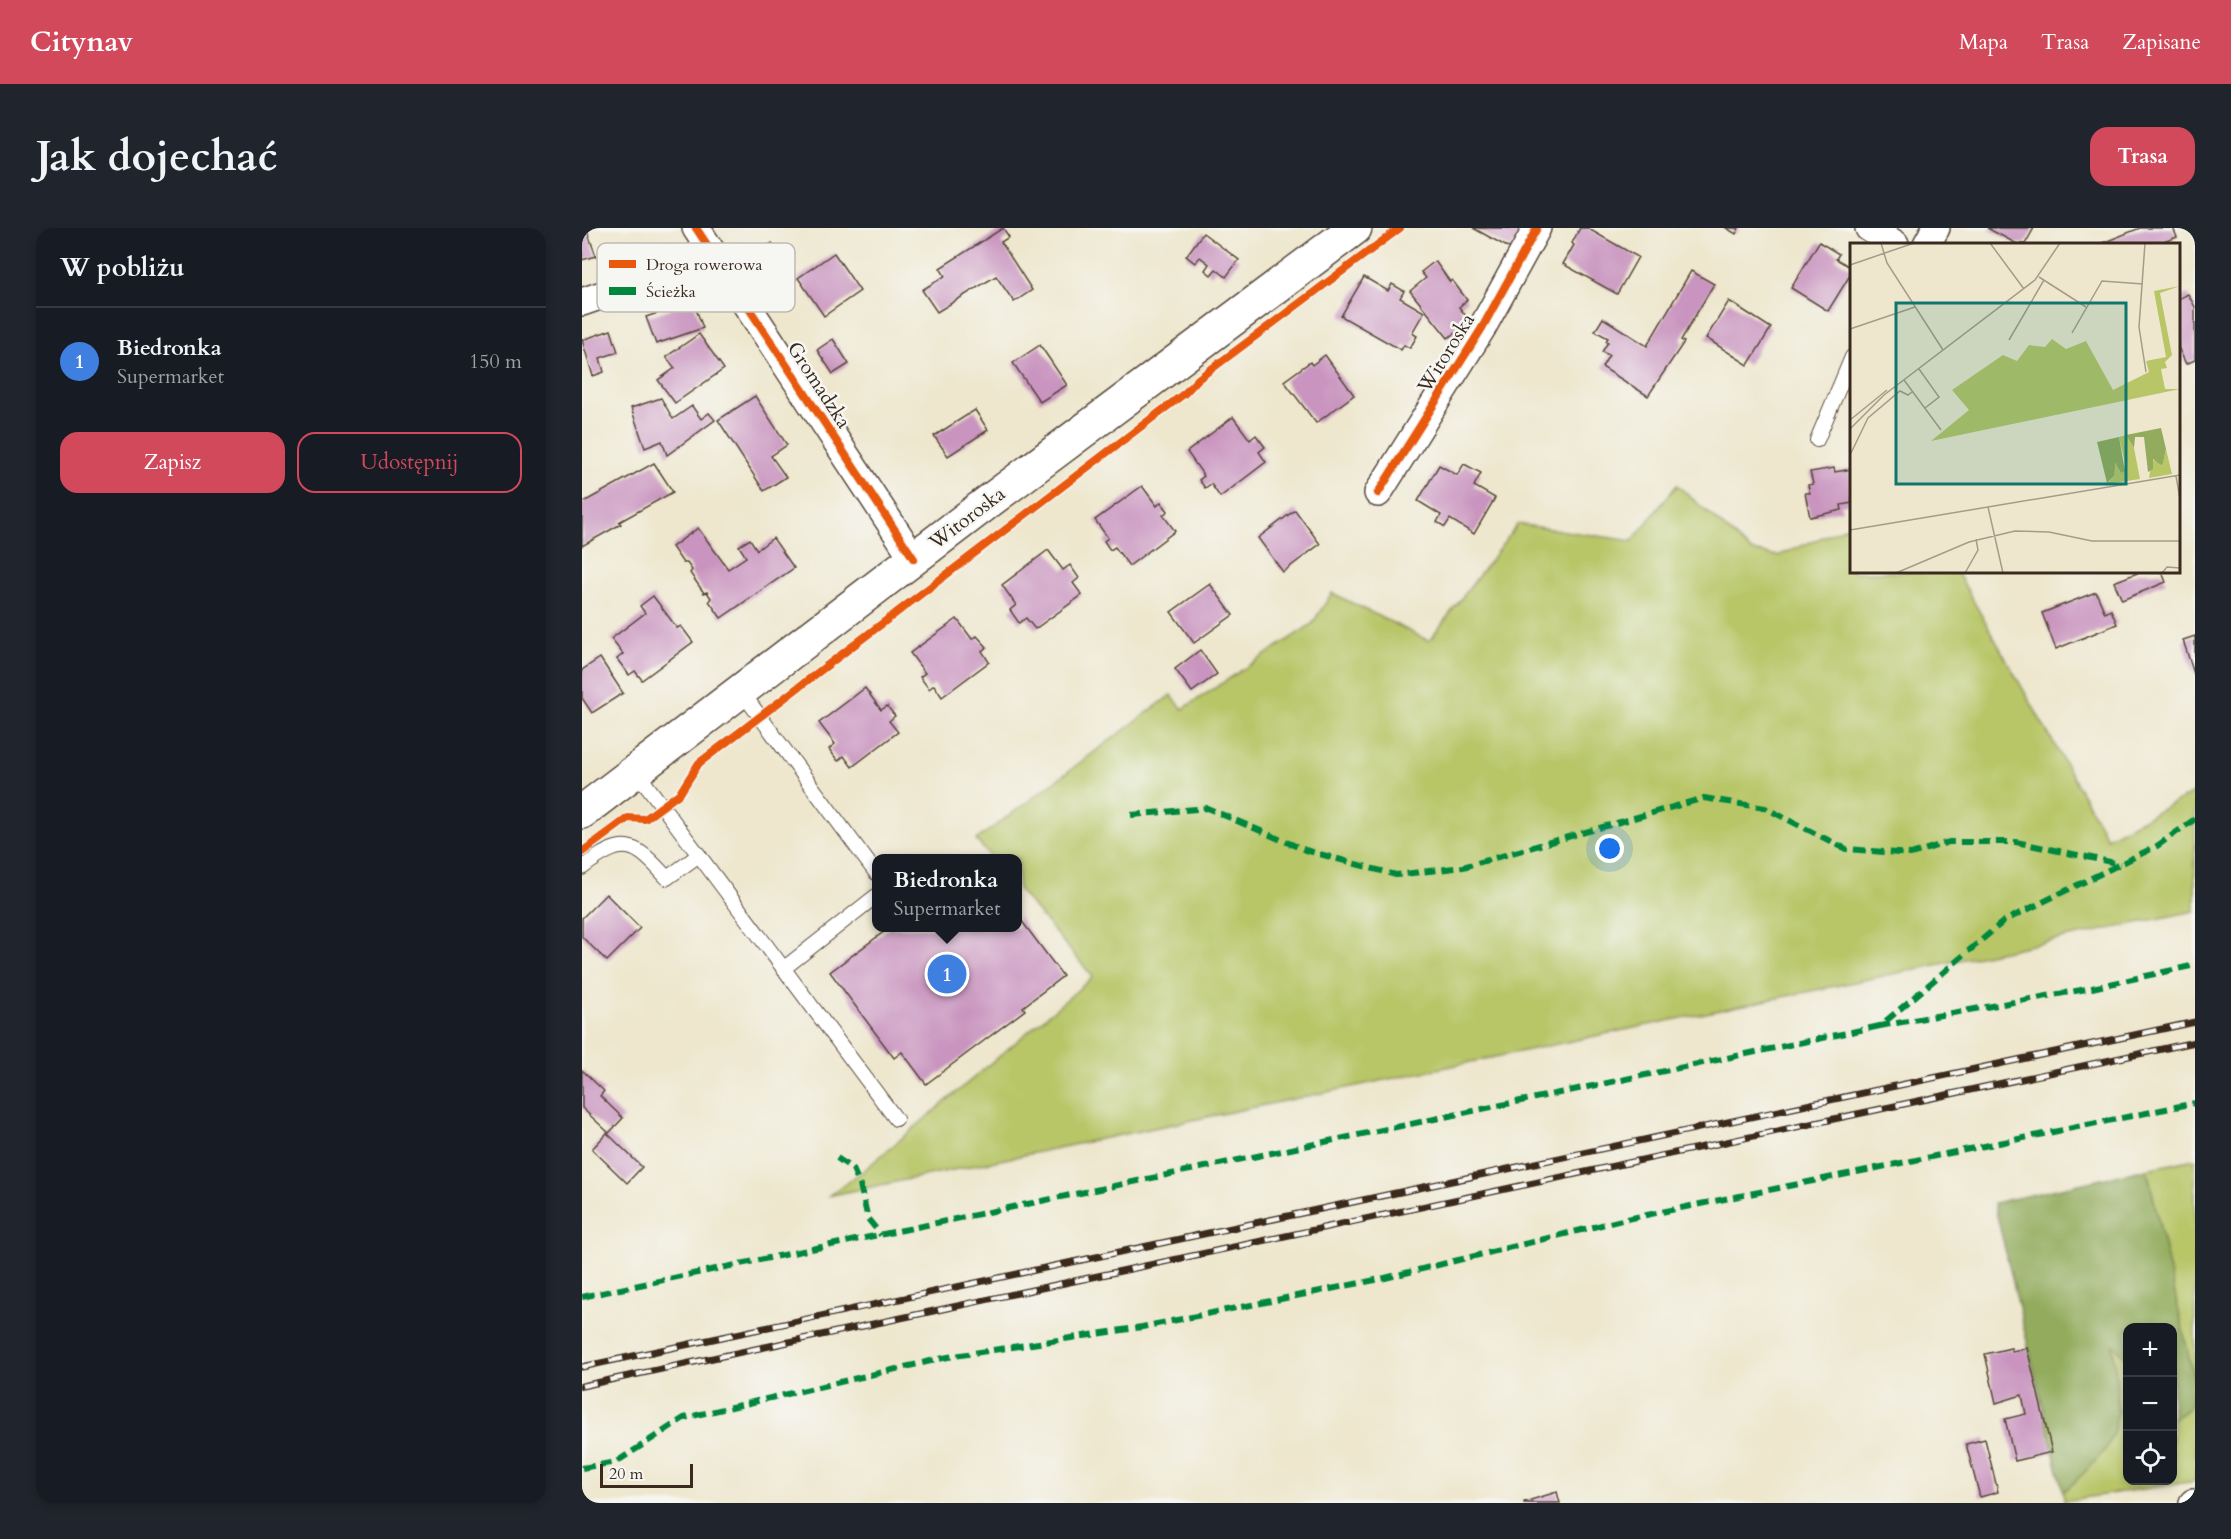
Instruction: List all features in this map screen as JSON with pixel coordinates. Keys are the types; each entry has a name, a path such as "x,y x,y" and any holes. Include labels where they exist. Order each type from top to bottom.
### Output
{"main road":[{"name":"Witoroska","path":"582,812 1355,228"}],"street":[{"name":"Gromadzka","path":"696,228 706,243"},
{"name":"Witoroska","path":"1378,493 1482,328 1537,228"},
{"path":"1869,228 1893,243"},
{"path":"1928,243 1936,228"},
{"path":"582,302 597,297"},
{"name":"Gromadzka","path":"752,312 914,559"}],"lane":[{"path":"1817,440 1850,359"},
{"path":"741,691 872,868"},
{"path":"636,771 896,1119"},
{"path":"582,868 609,850 624,846 640,850 667,879 699,855"},
{"path":"783,969 872,899"}],"green space":[{"path":"1677,485 1751,551 1778,556 1850,525 1850,573 1958,573 2107,838 2195,792 2195,911 828,1196 863,1171 1093,977 1022,894 1022,854 988,854 976,840 1171,695 1183,709 1312,624 1332,593 1429,641 1518,524 1632,541"},
{"path":"2195,1159 2195,1384 2147,1169"},
{"path":"2147,1169 2195,1384 2189,1408 2177,1416 2177,1323 2123,1323 2123,1354 2113,1345 2117,1406 2114,1430 2107,1447 2063,1492 1994,1203"},
{"path":"2113,1344 2123,1354 2123,1485 2169,1485 2064,1501 2063,1492 2074,1483 2118,1411"},
{"path":"2195,1385 2195,1481 2177,1484 2177,1416 2189,1408"}],"building":[{"path":"582,228 586,228 596,256 582,260"},
{"path":"1003,228 1009,237 1001,242 1032,290 1014,302 996,276 937,312 922,290 945,276 940,268"},
{"path":"1473,228 1523,228 1511,249"},
{"path":"1580,228 1587,228 1638,257 1617,294 1563,264 1574,245 1572,243"},
{"path":"1726,228 1739,228 1736,234"},
{"path":"1987,228 2034,228 2026,243 2015,243"},
{"path":"2140,228 2173,228 2177,237 2161,243 2102,243"},
{"path":"1203,233 1239,260 1226,277 1216,269 1211,275 1205,270 1209,264 1200,257 1195,263 1186,256"},
{"path":"1819,242 1839,254 1836,259 1850,267 1850,275 1828,311 1791,288"},
{"path":"834,253 860,291 824,316 798,278"},
{"path":"1435,261 1467,300 1459,307 1466,316 1459,331 1448,338 1410,291 1426,278 1421,272"},
{"path":"1691,271 1714,284 1681,340 1684,342 1648,396 1602,367 1609,355 1602,352 1608,338 1595,331 1603,318 1647,346"},
{"path":"1364,277 1388,291 1392,284 1404,291 1400,298 1424,312 1412,333 1417,336 1410,348 1404,345 1401,350 1341,316"},
{"path":"2188,294 2195,307 2195,360 2186,364 2180,351 2180,298"},
{"path":"1729,301 1771,328 1748,365 1706,338"},
{"path":"661,312 697,312 703,328 656,344 646,317"},
{"path":"611,330 618,352 600,358 604,372 593,376 582,340"},
{"path":"699,334 724,369 675,403 658,380 675,368 666,357"},
{"path":"833,339 849,364 833,374 817,350"},
{"path":"1040,345 1067,385 1040,402 1013,363"},
{"path":"1325,355 1354,395 1316,423 1284,381 1310,362 1312,365"},
{"path":"755,396 787,445 771,456 786,477 764,491 718,420"},
{"path":"661,398 673,419 692,406 701,419 709,413 715,420 667,455 662,441 645,448 631,408"},
{"path":"975,410 988,430 948,456 934,436"},
{"path":"1233,417 1250,440 1256,435 1265,447 1259,452 1266,462 1220,497 1211,484 1205,488 1199,480 1204,476 1187,452"},
{"path":"654,463 673,492 582,546 582,503"},
{"path":"1464,464 1481,473 1474,486 1495,498 1474,534 1450,519 1445,527 1437,522 1441,515 1418,501 1439,465 1457,475"},
{"path":"1834,468 1835,472 1850,469 1850,503 1841,505 1842,510 1810,517 1805,493 1810,493 1808,485 1813,484 1810,472"},
{"path":"1142,486 1157,506 1161,502 1168,511 1163,515 1175,531 1129,566 1115,547 1110,550 1104,541 1108,538 1095,520"},
{"path":"1295,510 1320,544 1283,572 1258,538"},
{"path":"698,528 728,569 746,557 739,546 750,539 757,550 773,538 794,568 721,618 709,601 711,598 707,592 704,593 690,573 692,570 687,563 683,563 672,547"},
{"path":"1048,550 1063,570 1070,565 1079,578 1073,583 1082,595 1035,629 1026,618 1019,623 1010,610 1016,605 1002,585"},
{"path":"2137,573 2162,573 2166,582 2122,600 2114,582"},
{"path":"1210,584 1233,615 1194,643 1171,612"},
{"path":"2096,592 2105,613 2111,610 2117,624 2056,649 2042,613"},
{"path":"653,596 677,628 681,626 693,642 642,680 635,671 629,675 617,659 623,654 611,639 645,613 640,606"},
{"path":"957,619 972,639 977,636 987,647 982,651 989,662 942,697 934,685 929,689 920,677 925,673 910,653"},
{"path":"2195,636 2195,677 2183,640"},
{"path":"1200,650 1217,674 1192,692 1175,669"},
{"path":"600,658 623,693 592,713 582,698 582,670"},
{"path":"865,688 881,710 887,706 895,716 889,721 898,732 852,767 844,756 838,761 829,749 835,744 819,723"},
{"path":"606,894 640,928 607,961 582,937 582,918"},
{"path":"1022,921 1063,976 1023,1007 1025,1010 926,1084 902,1052 894,1058 830,972 884,932 1022,932"},
{"path":"582,1070 604,1091 600,1096 623,1118 609,1133 582,1108"},
{"path":"607,1133 642,1167 627,1183 592,1149"},
{"path":"2011,1348 2012,1351 2027,1348 2052,1452 2015,1461 2005,1419 2026,1414 2022,1395 1996,1403 1985,1354"},
{"path":"1985,1439 1998,1492 1980,1497 1966,1444"},
{"path":"1557,1492 1560,1503 1524,1503 1524,1502"}],"railway":[{"path":"582,1367 2195,1022"},
{"path":"582,1386 2195,1042"}],"marked path":[{"path":"1131,815 1207,808 1305,850 1396,875 1463,867 1704,798 1765,808 1846,849 1911,854 1949,842 2016,842 2120,864"},
{"path":"2195,819 2157,846 2004,921 1880,1026 2092,988 2195,965"},
{"path":"582,1297 1880,1026"},
{"path":"582,1468 616,1462 684,1418 948,1357 1142,1327 1385,1278 1622,1220 2195,1103"},
{"path":"837,1158 853,1169 860,1185 868,1219 881,1235"}],"cycle path":[{"path":"696,228 706,243"},
{"path":"582,852 628,818 645,819 680,793 699,763 1185,393 1198,379 1400,228"},
{"path":"1378,493 1482,328 1537,228"},
{"path":"751,312 914,559"}],"place":[{"name":"Biedronka","path":"947,974"}]}
